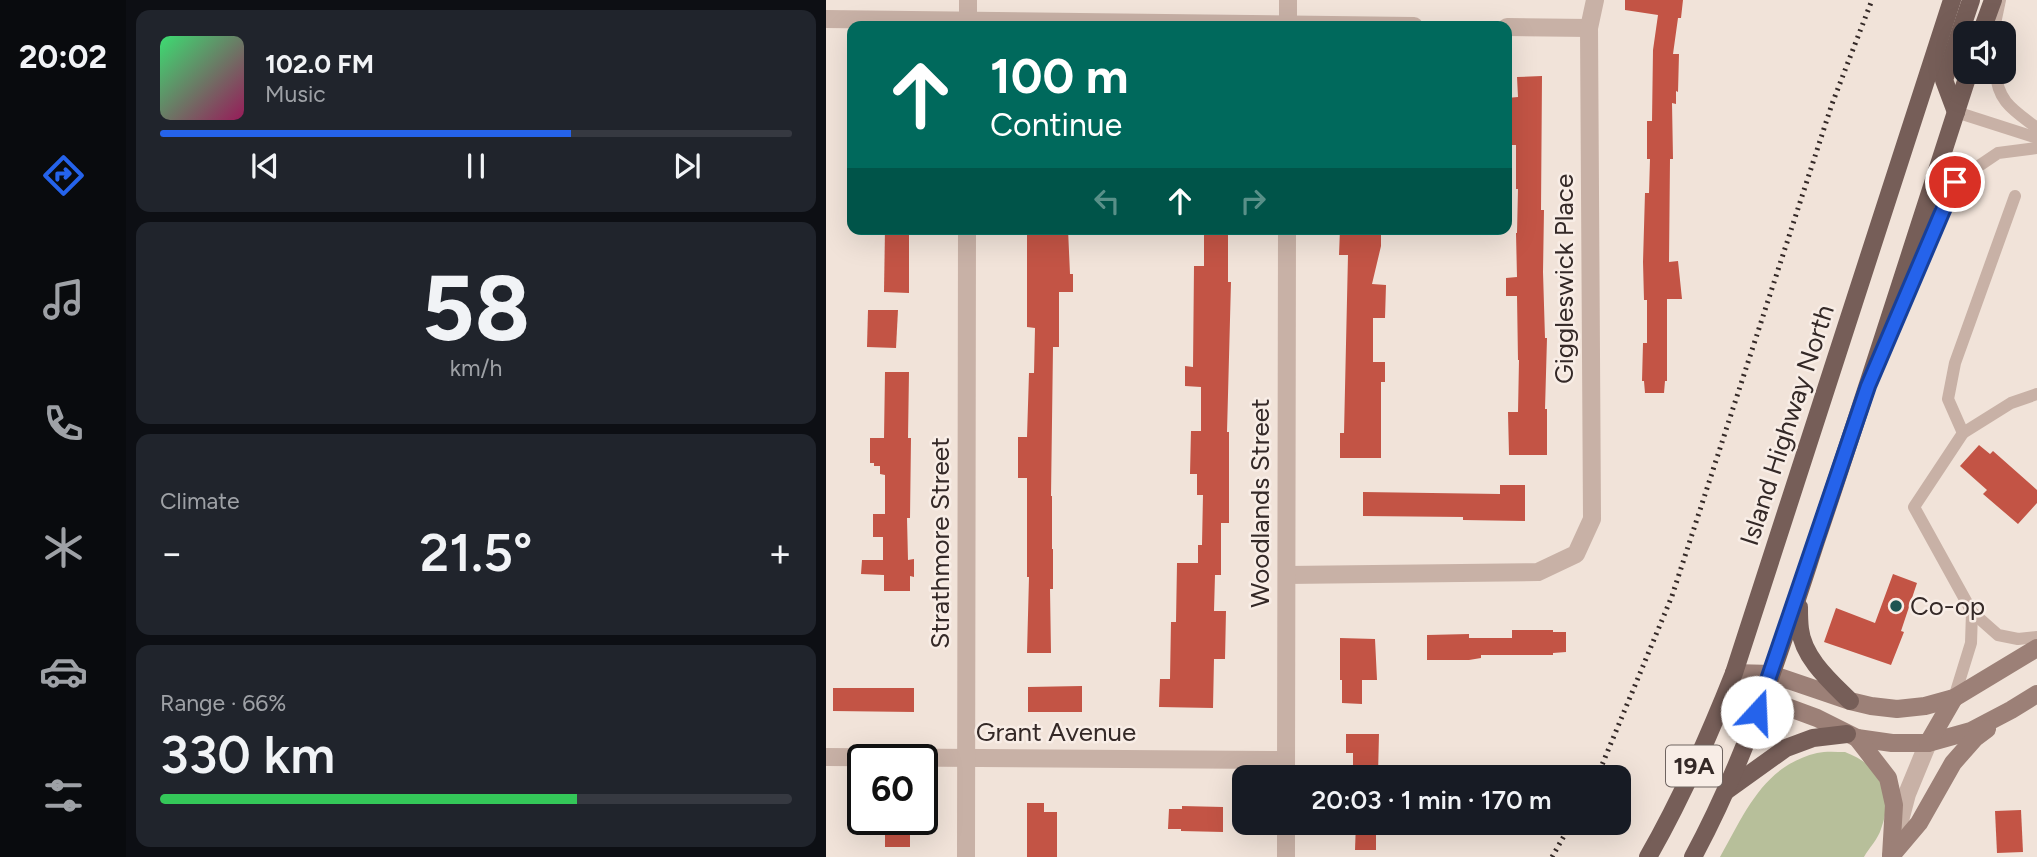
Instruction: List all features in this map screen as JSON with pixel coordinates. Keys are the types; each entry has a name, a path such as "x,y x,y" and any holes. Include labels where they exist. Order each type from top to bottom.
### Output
{"main road":[{"name":"Island Highway North","path":"1648,857 1670,819 1734,673 1952,0"},
{"path":"1956,112 1944,79 1971,0"},
{"path":"1985,21 1993,0"},
{"name":"19A","path":"1693,857 1724,793 1763,698 1868,386 1965,84"},
{"path":"1799,592 1800,632 1807,652 1850,701"},
{"path":"1734,673 1771,674 1850,701 1897,709 1925,706 1954,698 2037,648"},
{"path":"1734,673 1763,698 1816,718 1852,736 1888,778 1894,805 1891,856"},
{"path":"1724,793 1786,748 1813,738 1852,736 1892,743 1928,743 1970,731 2037,694"},
{"path":"1928,743 1954,698"},
{"path":"1891,856 1919,823 1953,763 1975,738 2011,710"}],"street":[{"path":"968,0 968,21"},
{"path":"1288,0 1288,21"},
{"name":"Giggleswick Place","path":"1287,575 1538,572 1576,554 1592,519 1589,28 1595,0"},
{"path":"826,19 883,21"},
{"path":"1512,27 1589,28"},
{"name":"Strathmore Street","path":"967,235 967,857"},
{"name":"Woodlands Street","path":"1286,765 1287,235"},
{"path":"1891,856 1907,794 1928,743"},
{"name":"Grant Avenue","path":"826,757 966,758 1232,766"},
{"path":"1286,835 1286,857"}],"lane":[{"path":"1996,21 2000,0"},
{"path":"1997,84 2004,102 2037,128"},
{"path":"1956,112 2037,138"},
{"path":"1868,386 1955,182 1998,153 2037,148"},
{"path":"1963,433 1948,399 1955,363 2015,196"},
{"path":"2037,394 2011,403 1963,433 1914,507 1972,612 1998,635 2018,639 2037,637"},
{"path":"1954,698 1971,643 1972,612"}],"green space":[{"path":"1845,752 1876,772 1885,792 1885,815 1881,829 1864,857 1720,857 1747,808 1769,780 1798,759 1817,753"}],"building":[{"path":"1625,0 1683,0 1673,54 1679,54 1678,92 1676,91 1676,104 1672,103 1669,262 1678,261 1682,299 1667,299 1667,381 1664,393 1645,393 1642,381 1643,343 1647,343 1647,300 1644,300 1643,262 1645,193 1649,193 1650,159 1647,159 1647,121 1652,121 1653,50 1658,15 1625,10"},
{"path":"1542,76 1541,210 1544,210 1547,455 1509,455 1508,412 1518,412 1517,296 1506,296 1506,278 1517,277 1518,189 1516,145 1512,145 1512,98 1518,97 1517,77"},
{"path":"885,235 909,235 909,293 884,292"},
{"path":"1027,235 1068,235 1073,292 1059,292 1059,347 1053,347 1051,653 1027,653 1027,478 1018,478 1018,437 1027,437 1029,373 1034,373 1035,328 1027,327"},
{"path":"1204,235 1228,235 1228,282 1231,282 1227,432 1229,523 1221,523 1221,575 1215,575 1214,611 1226,611 1225,659 1214,659 1213,708 1159,707 1160,679 1170,679 1171,622 1176,622 1177,563 1198,563 1198,545 1202,545 1203,495 1197,495 1197,474 1190,474 1191,431 1201,431 1201,387 1185,386 1185,366 1193,367 1194,266 1204,266"},
{"path":"1340,235 1381,235 1372,284 1386,285 1385,318 1373,318 1373,362 1385,362 1385,382 1381,382 1381,458 1340,458 1340,433 1344,433 1348,255 1339,255"},
{"path":"868,310 898,310 896,348 867,347"},
{"path":"885,372 909,372 908,438 911,438 908,560 914,559 914,577 910,576 910,591 884,591 884,575 861,574 862,560 883,560 883,537 873,537 873,514 885,514 885,475 880,474 880,466 870,463 870,438 884,438"},
{"path":"1979,445 1990,454 1993,451 2037,490 2037,503 2018,524 1983,494 1987,490 1960,466"},
{"path":"1500,485 1525,485 1525,521 1363,516 1363,492 1500,494"},
{"path":"1893,574 1917,583 1901,631 1904,632 1891,665 1824,642 1836,608 1875,623"},
{"path":"1512,630 1566,632 1566,652 1553,655 1481,655 1481,658 1469,660 1427,660 1427,635 1469,634 1469,638 1512,638"},
{"path":"1340,638 1375,639 1377,680 1362,680 1362,704 1342,703"},
{"path":"1082,686 1082,712 1028,712 1028,687"},
{"path":"833,688 914,688 914,712 833,711"},
{"path":"1346,734 1379,734 1378,765 1353,765 1353,753 1346,753"},
{"path":"1027,803 1044,803 1044,812 1057,812 1057,857 1027,857"},
{"path":"1182,806 1223,807 1223,832 1168,829 1169,809 1182,809"},
{"path":"2021,810 2023,852 1997,853 1995,811"},
{"path":"885,835 910,835 910,847 885,847"},
{"path":"1356,835 1376,835 1376,850 1355,850"}],"railway":[{"path":"1602,765 1672,596 1832,104 1872,0"},
{"path":"1552,857 1565,835"}],"place":[{"name":"Co-op","path":"1896,606"}],"route":[{"path":"1757,712 1868,386 1955,182"}]}
